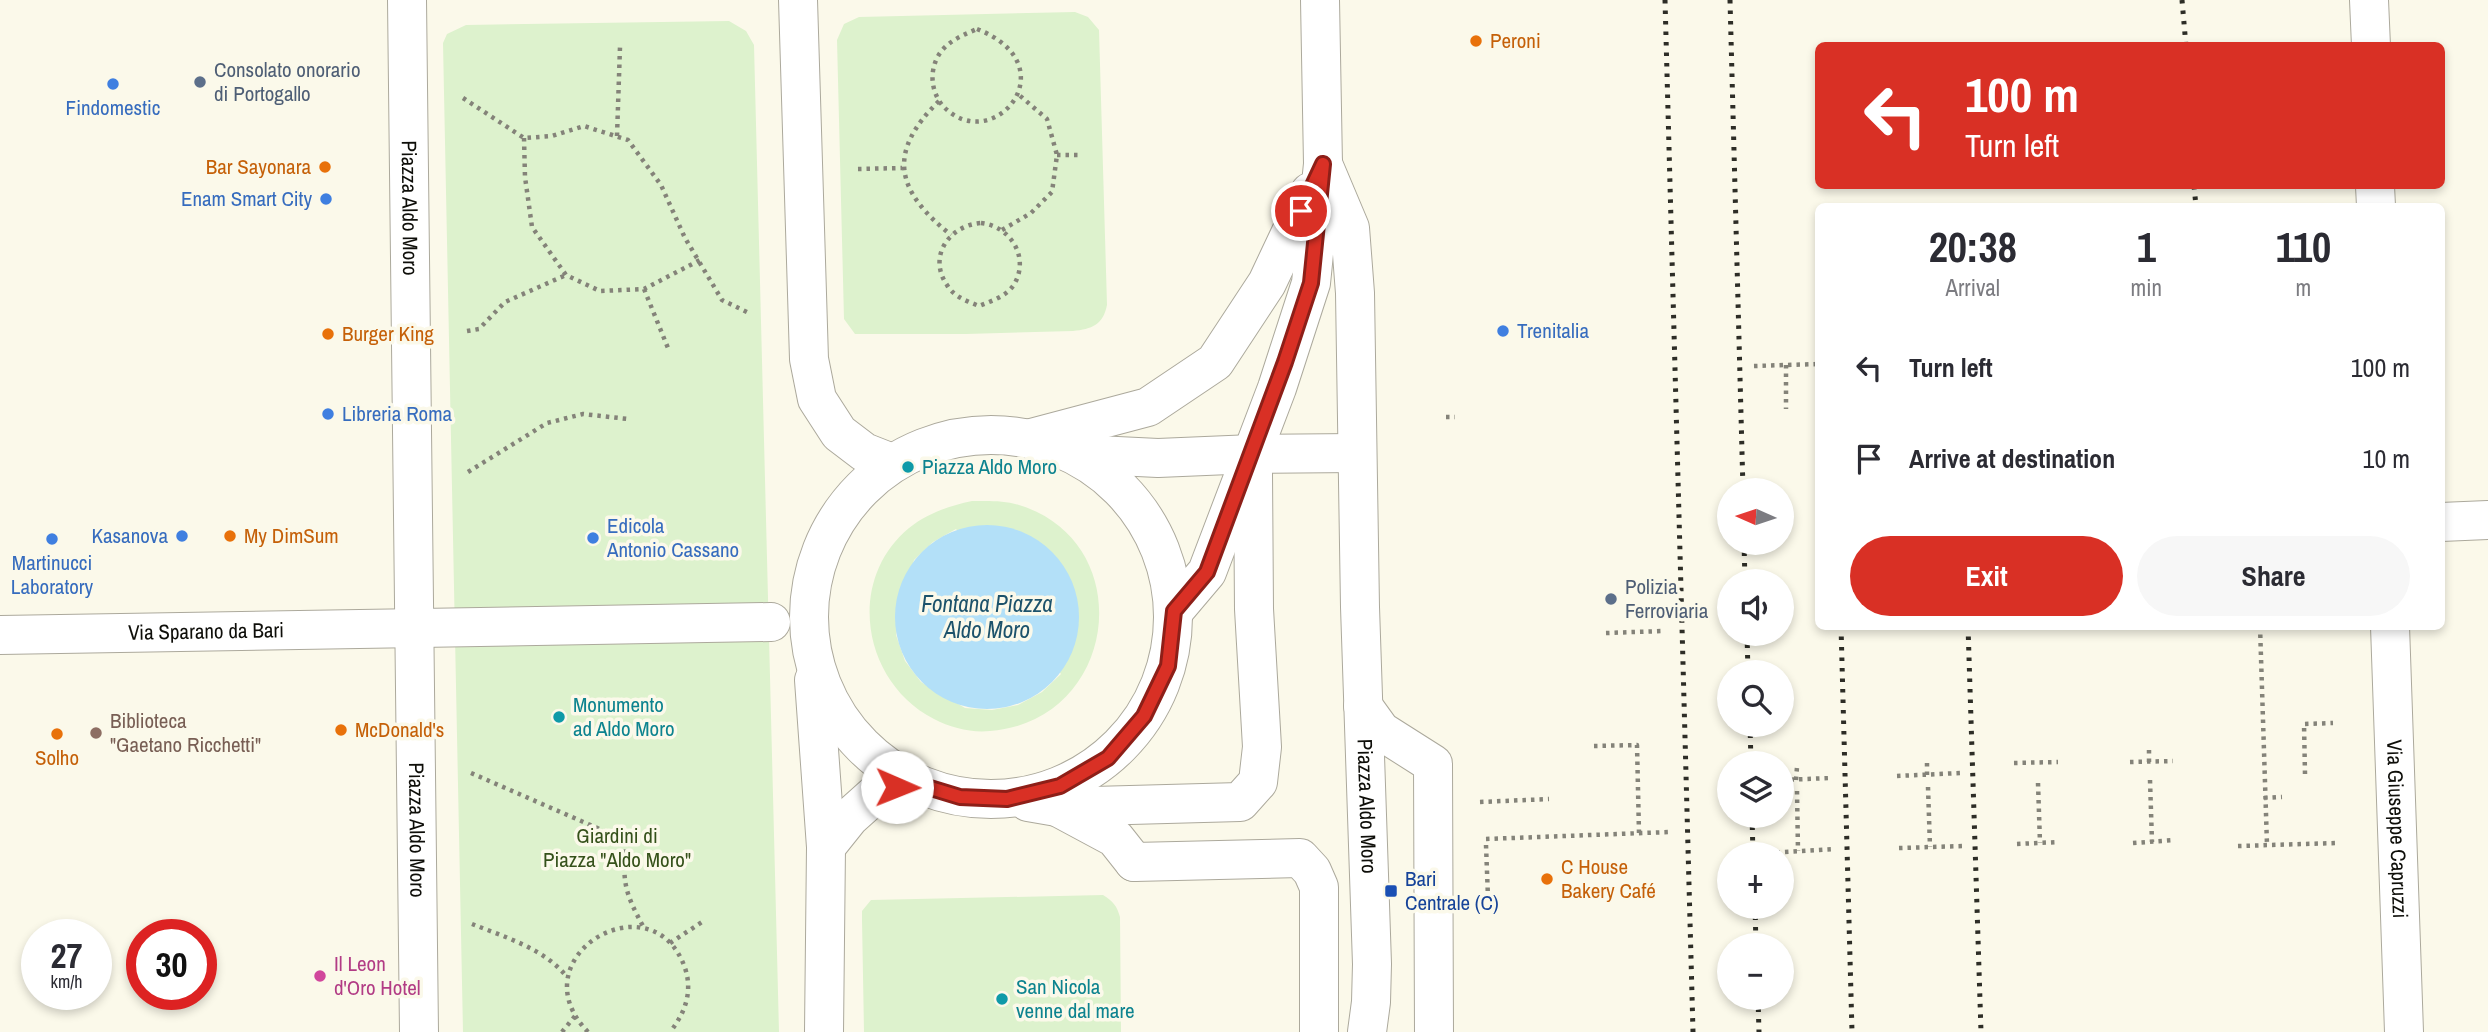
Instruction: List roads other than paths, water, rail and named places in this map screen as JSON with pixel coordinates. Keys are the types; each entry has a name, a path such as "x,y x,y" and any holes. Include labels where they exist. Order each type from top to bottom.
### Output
{"street":[{"name":"Piazza Aldo Moro","path":"407,0 419,1032"},
{"path":"798,0 807,324 809,359 817,399 839,433 864,452 892,463"},
{"name":"Piazza Aldo Moro","path":"1174,611 1207,572 1277,388 1311,283 1323,164 1320,0"},
{"path":"2370,0 2371,42"},
{"name":"Piazza Aldo Moro","path":"1323,164 1350,228 1355,293 1356,453 1372,964 1367,1032"},
{"path":"1031,438 1148,407 1215,362 1267,283 1323,164"},
{"path":"824,1032 826,847 809,622 817,562 829,534 856,495 892,463 936,443 982,434 1031,438 1076,454 1115,482 1146,519 1167,563 1174,611 1168,666 1144,716 1108,758 1060,786 1007,799"},
{"path":"1076,454 1158,458 1356,453"},
{"path":"809,622 815,661 829,700 851,734 880,762 914,783 960,797 1007,799 1058,807 1240,802 1258,782 1262,747 1254,609 1252,454"},
{"path":"2445,522 2488,520"},
{"path":"414,628 771,622"},
{"name":"Via Sparano da Bari","path":"0,635 414,628"},
{"name":"Via Giuseppe Capruzzi","path":"2390,630 2404,1032"},
{"path":"1363,706 1381,731 1433,764 1434,1032"},
{"path":"826,847 850,817 879,791 914,783"},
{"path":"1132,805 1134,872"},
{"path":"1058,807 1115,838 1134,872"},
{"path":"1134,872 1300,858 1312,872 1318,887 1320,1032"}],"water":[{"name":"Fontana Piazza Aldo Moro","path":"987,525 1005,526 1022,532 1038,540 1052,552 1064,566 1072,582 1078,599 1078,635 1072,652 1064,668 1052,682 1038,694 1022,702 1005,708 987,709 969,708 952,702 936,694 922,682 910,668 902,652 896,635 895,617 896,599 902,582 910,566 922,552 936,540 952,532 969,526"}],"railway":[{"path":"1665,0 1693,1032"},
{"path":"1730,0 1743,478"},
{"path":"2182,0 2186,42"},
{"path":"2194,189 2196,203"},
{"path":"1744,555 1745,569"},
{"path":"1841,630 1852,1032"},
{"path":"1968,630 1981,1032"},
{"path":"1747,646 1748,660"},
{"path":"1750,737 1751,751"},
{"path":"1752,828 1753,842"},
{"path":"1755,919 1756,933"},
{"path":"1758,1010 1759,1032"}],"place":[{"name":"Peroni","path":"1476,41"},
{"name":"Consolato onorario di Portogallo","path":"200,82"},
{"name":"Findomestic","path":"113,84"},
{"name":"Bar Sayonara","path":"325,167"},
{"name":"Enam Smart City","path":"326,199"},
{"name":"Trenitalia","path":"1503,331"},
{"name":"Burger King","path":"328,334"},
{"name":"Libreria Roma","path":"328,414"},
{"name":"Piazza Aldo Moro","path":"908,467"},
{"name":"Kasanova","path":"182,536"},
{"name":"My DimSum","path":"230,536"},
{"name":"Edicola Antonio Cassano","path":"593,538"},
{"name":"Martinucci Laboratory","path":"52,539"},
{"name":"Polizia Ferroviaria","path":"1611,599"},
{"name":"Monumento ad Aldo Moro","path":"559,717"},
{"name":"McDonald's","path":"341,730"},
{"name":"Biblioteca \"Gaetano Ricchetti\"","path":"96,733"},
{"name":"Solho","path":"57,734"},
{"name":"C House Bakery Café","path":"1547,879"},
{"name":"Bari Centrale (C)","path":"1391,891"},
{"name":"Il Leon d'Oro Hotel","path":"320,976"},
{"name":"San Nicola venne dal mare","path":"1002,999"}],"park label":[{"name":"Giardini di Piazza \"Aldo Moro\"","path":"617,848"}]}
